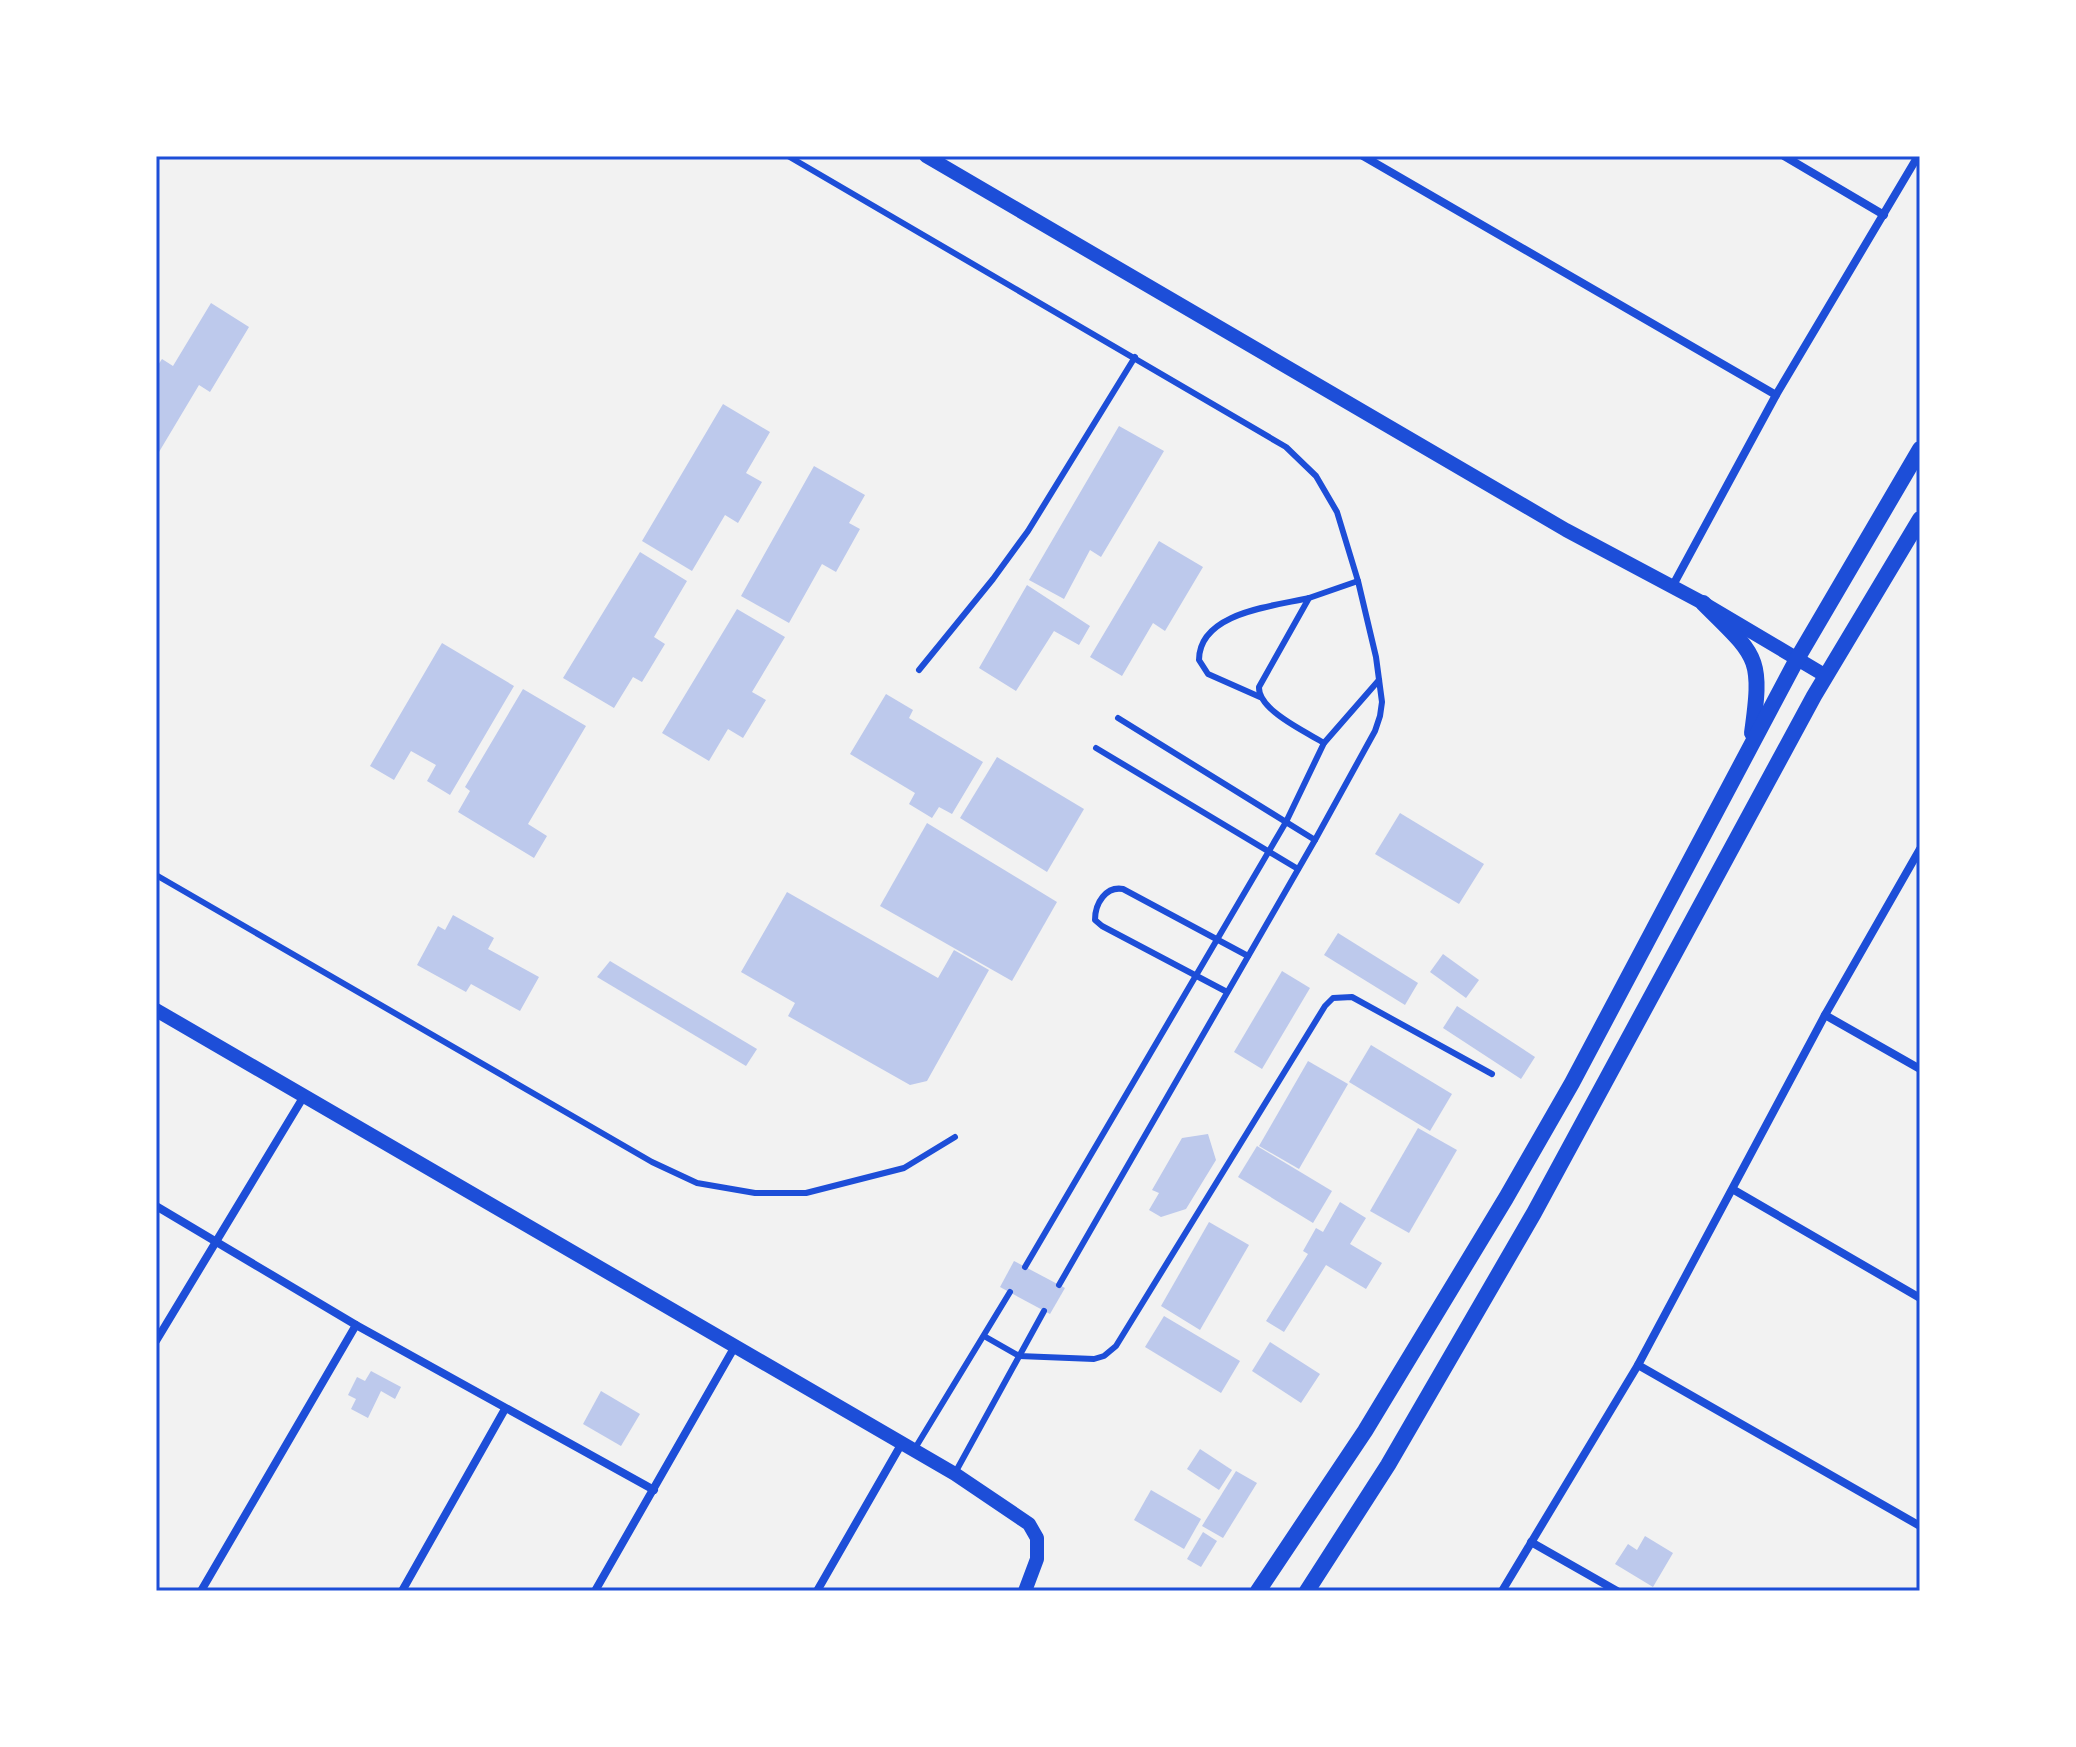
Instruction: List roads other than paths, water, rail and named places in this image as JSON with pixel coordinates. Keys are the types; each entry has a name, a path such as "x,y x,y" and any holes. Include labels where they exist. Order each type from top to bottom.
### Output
{"main road":[{"path":"1258,1591 1365,1431 1506,1198 1572,1083 1797,659 1920,449"},
{"path":"1307,1591 1388,1465 1534,1213 1826,676 1920,519"},
{"path":"1703,603 1746,647 1756,665 1758,691 1750,746"}],"street":[{"path":"926,156 1566,530 1703,603 1826,676"},
{"path":"1363,156 1776,395"},
{"path":"1784,156 1884,215"},
{"path":"1671,588 1776,395 1918,156"},
{"path":"1502,1591 1638,1365 1825,1015 1920,849"},
{"path":"156,1010 955,1474 1029,1524 1037,1538 1037,1559 1025,1591"},
{"path":"1825,1015 1920,1069"},
{"path":"156,1341 304,1096"},
{"path":"1734,1190 1920,1298"},
{"path":"156,1206 356,1325 654,1490"},
{"path":"201,1591 356,1325"},
{"path":"595,1591 734,1348"},
{"path":"1638,1365 1920,1526"},
{"path":"402,1591 505,1409"},
{"path":"817,1591 908,1447"},
{"path":"1531,1542 1617,1591"}],"lane":[{"path":"788,156 1286,447 1305,463 1327,492 1337,512 1373,643 1382,702 1375,731 1059,1285"},
{"path":"919,670 1028,531 1135,357"},
{"path":"1324,743 1270,709 1260,697 1208,674 1199,660 1202,643 1222,622 1238,614 1309,598 1358,581"},
{"path":"1260,697 1261,680 1309,598"},
{"path":"1025,1267 1286,822 1324,743 1379,680"},
{"path":"1118,718 1315,840"},
{"path":"1096,748 1298,869"},
{"path":"156,875 652,1162 697,1183 755,1193 806,1193 904,1168 955,1137"},
{"path":"1227,992 1102,926 1095,920 1095,913 1106,891 1114,887 1123,889 1248,956"},
{"path":"984,1336 1019,1356 1094,1359 1104,1356 1116,1346 1325,1006 1333,998 1352,997 1492,1074"},
{"path":"908,1447 984,1336 1010,1292"},
{"path":"955,1474 1044,1311"}]}
